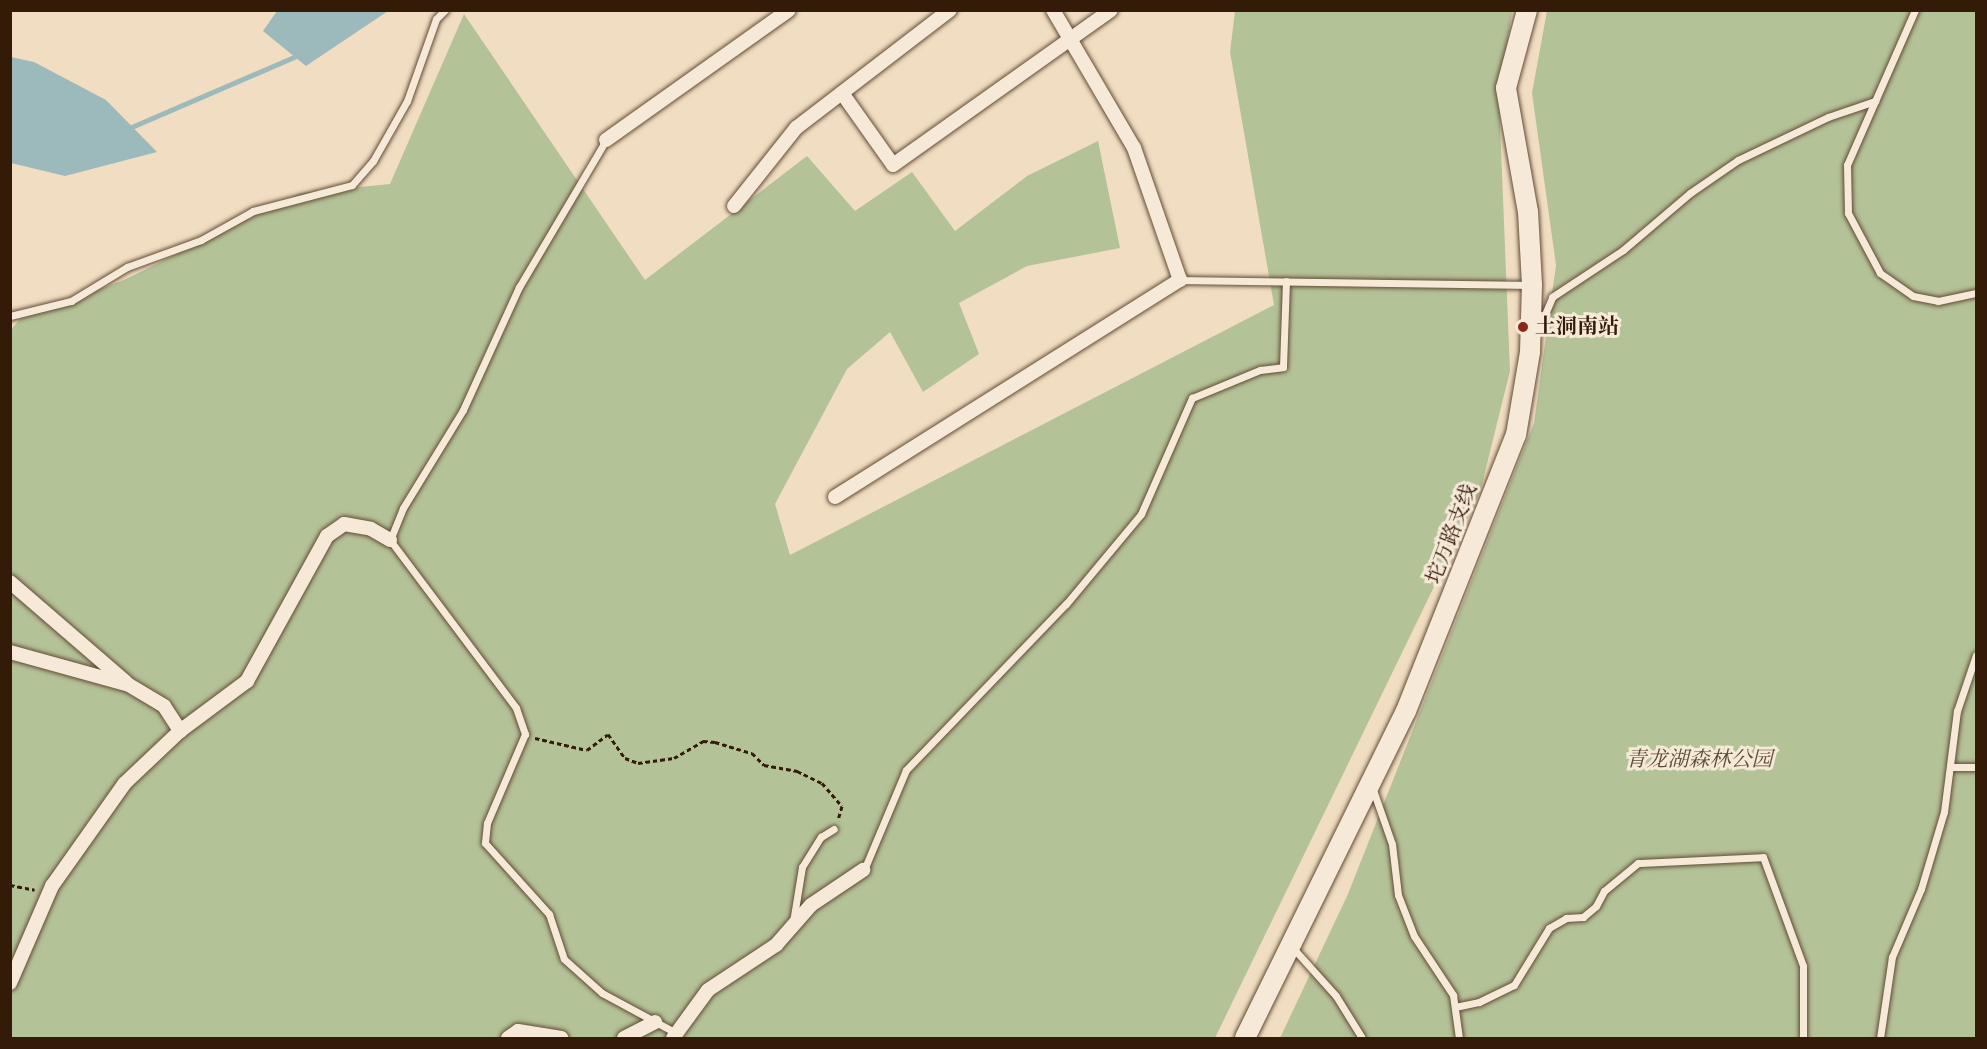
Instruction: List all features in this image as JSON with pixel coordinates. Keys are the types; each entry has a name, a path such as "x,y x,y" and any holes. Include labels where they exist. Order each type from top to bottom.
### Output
{"main road":[{"name":"坨万路支线","path":"1245,1038 1371,785 1439,633 1516,435 1530,352 1532,285 1528,212 1506,88 1527,10"}],"street":[{"path":"606,140 789,10"},
{"path":"734,206 796,128 950,10"},
{"path":"835,497 1180,280 1134,148 1072,38 1053,10"},
{"path":"842,93 893,165 1111,10"},
{"path":"10,983 49,892 125,783 180,731 247,681 327,536 344,524 371,529 390,540"},
{"path":"10,582 129,686 164,706 180,731"},
{"path":"10,652 129,686"},
{"path":"675,1036 708,990 776,945 811,905 863,870"},
{"path":"624,1038 656,1022"},
{"path":"508,1038 518,1031 561,1038"}],"lane":[{"path":"10,316 71,301 127,267 201,240 253,211 352,185 373,161 407,101 436,19 445,10"},
{"path":"1915,10 1847,165 1848,213 1866,252 1880,273 1913,296 1938,301 1977,293"},
{"path":"1530,352 1552,297 1623,250 1690,193 1738,160 1828,117 1875,101"},
{"path":"606,140 519,287 463,410 402,508 390,540 516,708 525,734 487,823 485,843 549,914 564,959 602,993 656,1022 675,1036"},
{"path":"1180,280 1532,285"},
{"path":"863,870 906,771 1066,604 1141,514 1192,398 1260,370 1283,367 1286,281"},
{"path":"1880,1038 1892,957 1921,889 1944,812 1957,711 1977,655"},
{"path":"1950,766 1977,767"},
{"path":"1371,785 1392,844 1398,895 1414,936 1453,995 1459,1038"},
{"path":"792,927 802,867 821,837 834,829"},
{"path":"1455,1007 1479,1002 1514,985 1549,928 1566,918 1583,917 1596,906 1604,891 1638,862 1763,857 1803,966 1803,1038"},
{"path":"1291,945 1336,996 1362,1038"}],"path":[{"path":"525,734 538,740 587,750 608,734 625,758 638,763 674,758 703,741 752,753 764,765 797,771 822,783 842,806 834,829"},
{"path":"10,885 49,892"}],"green space":[{"path":"1235,11 1512,11 1499,99 1510,371 1480,492 1215,1038 11,1038 10,331 20,319 124,280 300,193 390,184 464,14 645,280 807,156 855,211 912,172 955,231 1027,176 1098,141 1120,248 1027,266 959,303 979,354 923,392 890,332 847,369 775,504 790,555 1274,305 1230,52"},
{"name":"青龙湖森林公园","path":"1547,11 1976,11 1976,1038 1280,1038 1348,894 1534,423 1556,265 1532,93"}],"water":[{"path":"277,11 388,11 306,66 263,31"},
{"path":"11,57 34,62 106,100 157,152 65,176 11,163"}],"waterway":[{"path":"127,129 299,55"}],"place":[{"name":"土洞南站","path":"1523,327"}]}
